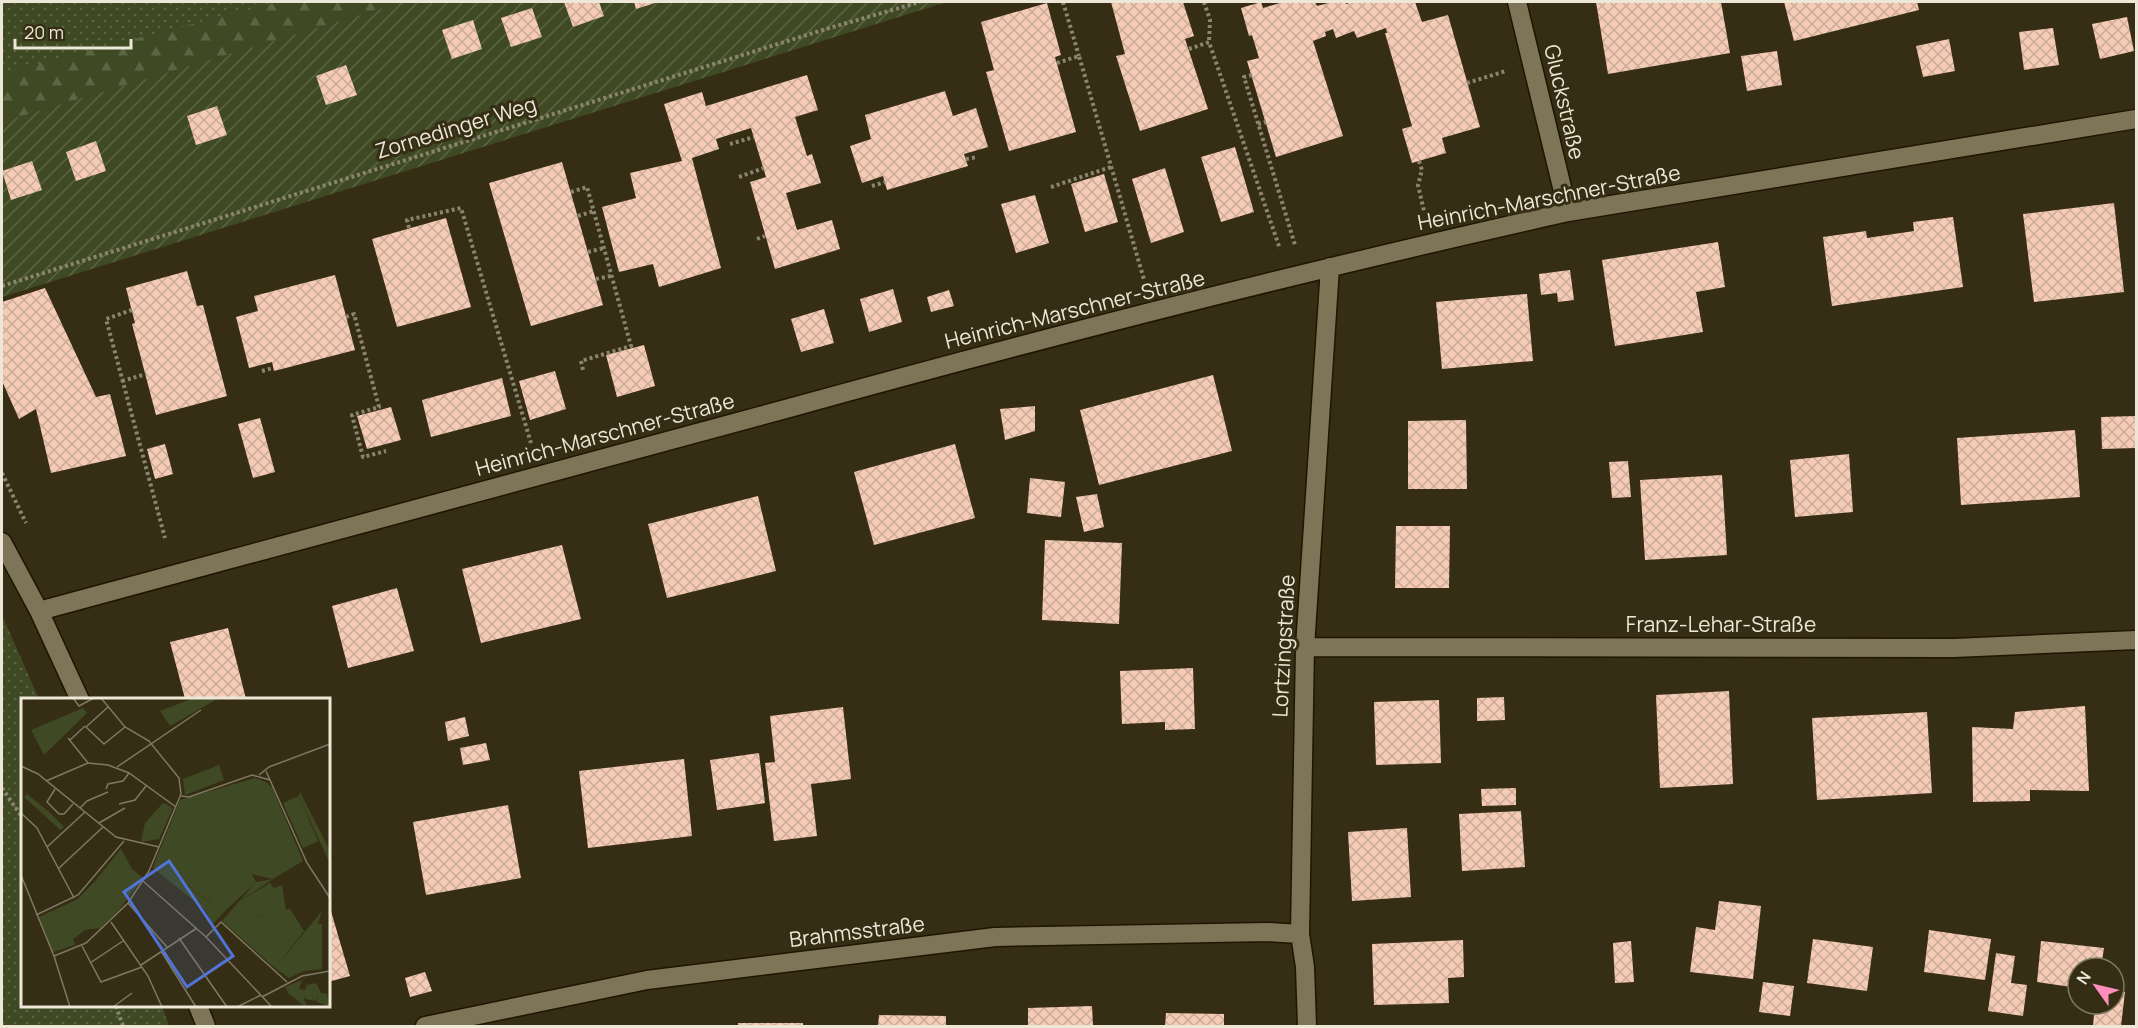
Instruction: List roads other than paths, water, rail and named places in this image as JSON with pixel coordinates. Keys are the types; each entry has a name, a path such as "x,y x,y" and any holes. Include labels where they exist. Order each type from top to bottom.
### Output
{"street":[{"name":"Gluckstraße","path":"1517,2 1568,212"},
{"name":"Heinrich-Marschner-Straße","path":"39,611 982,356 1330,267 1568,212 2136,119"},
{"name":"Lortzingstraße","path":"1307,1026 1305,967 1300,934 1305,647 1330,267"},
{"path":"2,542 39,611 80,698"},
{"name":"Franz-Lehar-Straße","path":"1305,647 1954,648 2136,640"},
{"name":"Brahmsstraße","path":"425,1026 647,980 995,937 1268,932 1300,934"},
{"path":"199,1007 206,1026"}]}
